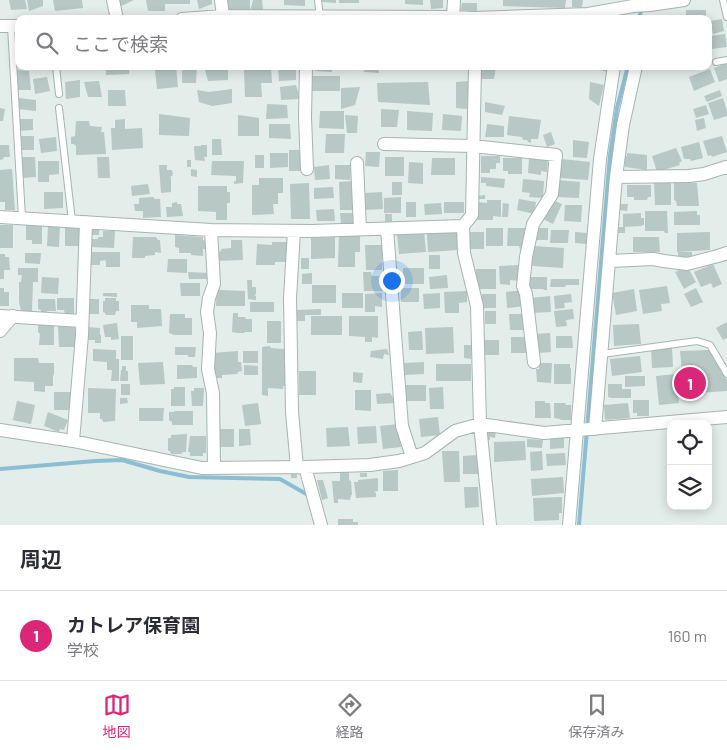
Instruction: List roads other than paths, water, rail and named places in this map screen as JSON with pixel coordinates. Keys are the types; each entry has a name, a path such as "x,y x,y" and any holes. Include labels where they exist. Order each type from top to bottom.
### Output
{"street":[{"path":"113,0 116,15"},
{"path":"221,0 223,15"},
{"path":"453,15 454,0"},
{"path":"560,15 588,14 634,3 684,0"},
{"path":"630,15 634,3"},
{"path":"306,70 307,169"},
{"path":"475,70 472,214 463,226 464,253 477,306 480,424 490,525"},
{"path":"568,525 600,159 613,70"},
{"path":"595,429 616,177 623,125 635,70"},
{"path":"384,144 474,146 556,154 552,194 534,224 526,257 523,286 526,294 534,362"},
{"path":"357,163 360,229"},
{"path":"616,177 689,176 727,168"},
{"path":"0,217 211,230 294,231 463,226"},
{"path":"73,441 82,320 86,222"},
{"path":"387,228 402,426 412,457"},
{"path":"211,230 214,284 207,312 210,333 208,369 213,393 214,468"},
{"path":"294,231 290,298 292,412 301,467 321,525"},
{"path":"610,261 653,258 687,264 727,253"},
{"path":"0,331 6,316 82,320"},
{"path":"0,430 73,441 202,468 301,467 370,465 398,461 425,453 455,432 480,424 544,433 727,418"}],"lane":[{"path":"313,15 318,0"},
{"path":"724,0 727,17"},
{"path":"10,26 22,218"},
{"path":"716,62 727,60"},
{"path":"56,70 59,94"},
{"path":"60,108 72,221"},
{"path":"602,354 697,342 710,345 727,374"}],"waterway":[{"path":"640,15 642,7"},
{"path":"579,525 610,156 617,108 627,70"},
{"path":"0,469 122,460 189,477 280,479 308,496"}],"place":[{"name":"カトレア保育園","path":"690,383"}]}
